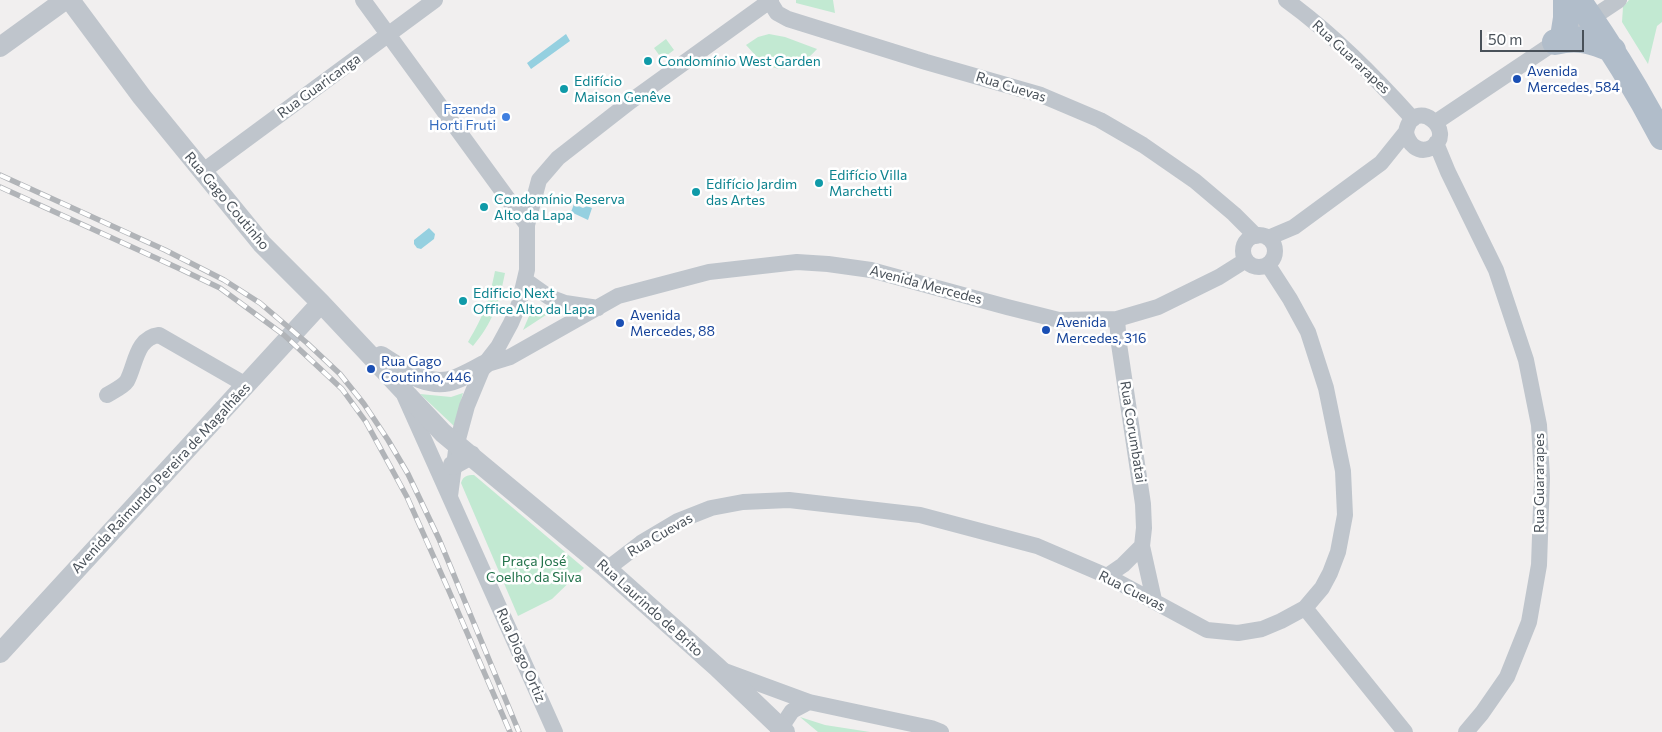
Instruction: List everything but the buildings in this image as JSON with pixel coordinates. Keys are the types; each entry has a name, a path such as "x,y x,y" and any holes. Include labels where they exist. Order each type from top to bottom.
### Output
{"main road":[{"path":"1559,40 1582,5 1641,97 1662,137"},
{"path":"1559,40 1583,39 1612,50"}],"street":[{"path":"0,47 65,0"},
{"name":"Rua Gago Coutinho","path":"70,0 142,97 262,244 401,388"},
{"path":"363,0 527,225"},
{"name":"Rua Guaricanga","path":"202,172 435,0"},
{"path":"453,465 462,459 467,406 484,365 498,347 519,304 527,270 527,225 539,180 558,158 770,0"},
{"name":"Rua Cuevas","path":"770,0 777,13 788,19 1041,95 1100,120 1176,167 1234,214 1261,241"},
{"name":"Rua Guararapes","path":"1286,0 1332,36 1382,85 1410,126"},
{"path":"1582,5 1619,0"},
{"path":"1436,122 1559,40"},
{"path":"1261,241 1275,255 1268,265 1256,267 1250,265 1244,254 1261,241 1294,227 1381,163 1418,117 1428,117 1436,122 1440,133 1425,147 1381,163"},
{"path":"1410,126 1409,142 1425,147"},
{"name":"Rua Guararapes","path":"1425,147 1448,172 1496,270 1526,360 1539,425 1542,478 1538,566 1530,622 1507,677 1466,732"},
{"name":"Avenida Mercedes","path":"484,365 510,357 618,296 709,272 797,262 828,264 871,270 1059,320 1117,319 1158,307 1219,277 1246,260"},
{"name":"Rua Cuevas","path":"607,569 642,543 671,525 711,508 743,502 789,500 920,515 1037,546 1107,576 1207,630 1238,633 1262,629 1281,622 1305,608 1322,588 1330,573 1338,552 1344,515 1343,471 1326,388 1308,332 1268,265"},
{"path":"525,280 549,297 565,304 598,308"},
{"name":"Avenida Raimundo Pereira de Magalhães","path":"0,653 321,303"},
{"name":"Rua Corumbatai","path":"1117,319 1118,344 1143,504 1144,528 1142,546 1154,600"},
{"path":"107,395 126,383 143,342 150,336 159,335 246,385"},
{"path":"358,342 410,373 433,382 456,379 484,365"},
{"name":"Rua Laurindo de Brito","path":"401,388 443,433 463,444 607,569 717,668 781,730"},
{"name":"Rua Diogo Ortiz","path":"401,388 555,732"},
{"name":"Rua Diogo Ortiz","path":"450,496 453,465"},
{"path":"1107,576 1123,565 1142,546"},
{"path":"1305,608 1405,732"},
{"path":"717,668 808,702 941,732"},
{"path":"781,730 792,712 808,702"}],"green space":[{"path":"796,0 833,0 835,13 796,3"},
{"path":"1629,0 1662,0 1662,22 1657,26 1648,64 1622,22 1623,7"},
{"path":"769,34 785,37 817,49 805,60 792,67 778,69 771,67 761,61 746,45 758,37"},
{"path":"666,39 674,50 662,59 654,48"},
{"path":"495,271 505,273 500,294 486,329 473,346 468,342 485,308"},
{"path":"533,307 546,315 523,330"},
{"path":"463,393 454,426 420,394 451,397"},
{"name":"Praça José Coelho da Silva","path":"474,475 584,568 552,599 518,616 461,483 466,476"},
{"path":"800,717 825,725 870,732 818,732"}],"water":[{"path":"566,34 570,41 531,69 527,63"},
{"path":"574,204 583,208 587,206 592,208 588,220 571,212"},
{"path":"429,228 435,234 434,239 421,249 417,248 414,240"}],"railway":[{"path":"0,175 165,250 224,280 260,303 340,374 364,404 408,474 439,539 519,732"},
{"path":"0,187 220,288 284,335 342,389 366,422 407,497 510,732"}],"place":[{"name":"Condomínio West Garden","path":"648,61"},
{"name":"Avenida Mercedes, 584","path":"1517,79"},
{"name":"Edifício Maison Genêve","path":"564,89"},
{"name":"Fazenda Horti Fruti","path":"506,117"},
{"name":"Edifício Villa Marchetti","path":"819,183"},
{"name":"Edifício Jardim das Artes","path":"696,192"},
{"name":"Condomínio Reserva Alto da Lapa","path":"484,207"},
{"name":"Edificio Next Office Alto da Lapa","path":"463,301"},
{"name":"Avenida Mercedes, 88","path":"620,323"},
{"name":"Avenida Mercedes, 316","path":"1046,330"},
{"name":"Rua Gago Coutinho, 446","path":"371,369"}]}
